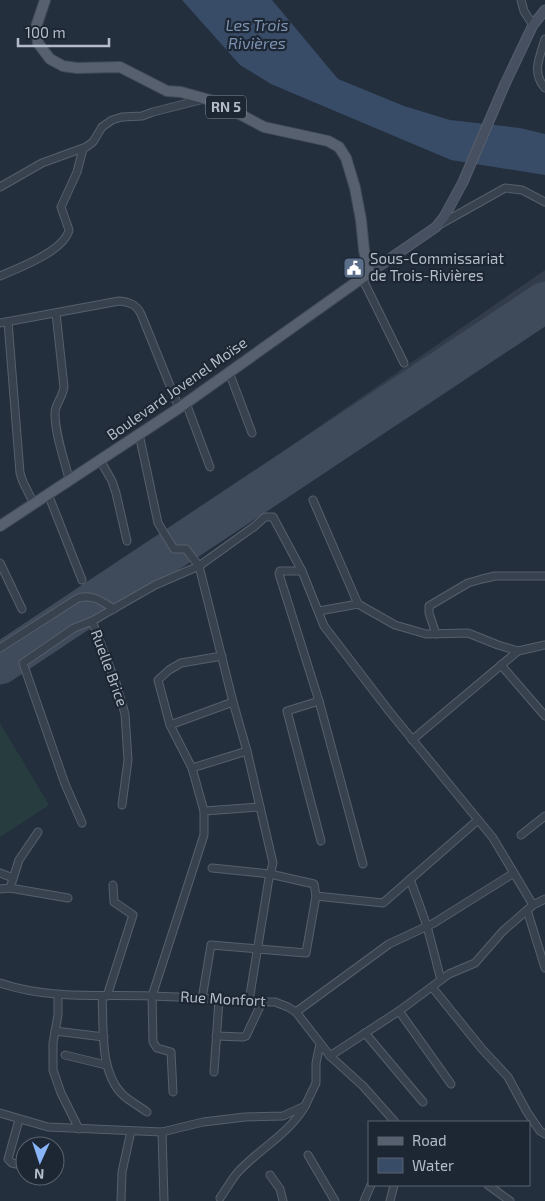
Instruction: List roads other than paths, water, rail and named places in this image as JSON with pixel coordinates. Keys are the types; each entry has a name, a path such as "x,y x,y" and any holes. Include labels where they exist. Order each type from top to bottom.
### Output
{"main road":[{"name":"RN 5","path":"45,0 36,27 38,42 50,59 63,66 77,68 120,67 167,91 181,92 217,102 264,128 328,141 338,147 346,158 355,188 361,220 366,275"},
{"path":"366,275 436,226 444,217 463,182 505,84 533,25 545,10"},
{"name":"Boulevard Jovenel Moïse","path":"2,521 34,504 69,479 183,406 366,275"}],"street":[{"path":"521,0 524,12 533,25"},
{"path":"545,40 536,68 545,88"},
{"path":"0,187 42,163 83,149 93,142 102,127 112,120 122,117 142,116 205,99"},
{"path":"0,276 44,255 64,240 68,230 62,212 62,204 77,172 83,149"},
{"path":"436,226 505,188 522,190 545,202"},
{"path":"366,275 404,363"},
{"path":"34,504 22,482 20,473 4,322 119,302 133,304 141,314 210,467"},
{"path":"56,313 64,387 63,395 56,406 55,414 60,446 69,479"},
{"path":"229,372 252,433"},
{"path":"139,434 158,523 174,549 186,549 199,566 247,751 273,863 249,1001"},
{"path":"100,460 116,493 127,541"},
{"path":"48,494 82,580"},
{"path":"313,500 358,604 395,625 426,634 468,633 518,651"},
{"path":"82,823 65,784 23,663 74,628 92,621 155,585 199,566 270,516 273,516 302,571 324,626 412,740 493,838 514,873 530,907 545,968"},
{"path":"0,563 22,609"},
{"path":"302,571 280,571 279,574 319,701 363,864"},
{"path":"436,634 428,606 468,583 495,576 545,576"},
{"path":"0,648 78,598 85,596 98,599 114,609"},
{"path":"319,610 358,604"},
{"name":"Ruelle Brice","path":"92,621 116,683 125,714 128,760 122,806"},
{"path":"412,740 518,651 545,644"},
{"path":"173,1092 171,1052 157,1048 152,1042 152,996 204,835 204,811 192,768 170,725 158,680 169,670 181,663 222,656"},
{"path":"501,665 545,716"},
{"path":"319,701 287,711 320,840"},
{"path":"170,725 233,702"},
{"path":"192,768 247,751"},
{"path":"204,811 260,807"},
{"path":"521,835 545,816"},
{"path":"316,896 383,903 478,820"},
{"path":"10,888 19,860 38,832"},
{"path":"202,999 210,945 306,954 316,896 314,884 270,874 212,868"},
{"path":"0,873 13,878"},
{"path":"296,1012 389,944 427,926 514,873"},
{"path":"410,879 427,926 441,980"},
{"path":"113,885 114,902 133,915 104,996 106,1065 115,1086 123,1095 147,1112"},
{"path":"0,889 10,888 68,898"},
{"path":"330,1056 399,1011 449,974 475,963 503,931 530,907 545,899"},
{"name":"Rue Monfort","path":"0,983 14,988 58,996 152,996 275,1002 288,1006 296,1012 330,1056 363,1086 394,1121"},
{"path":"432,987 482,1049 508,1077 540,1131 545,1134"},
{"path":"58,996 58,1015 53,1043 53,1070 61,1093 79,1129"},
{"path":"214,1072 219,1000"},
{"path":"216,1036 246,1036 262,1002"},
{"path":"399,1011 451,1084"},
{"path":"55,1031 104,1037"},
{"path":"365,1033 423,1102"},
{"path":"220,1198 236,1174 299,1117 316,1083 316,1063 320,1044"},
{"path":"65,1054 106,1065"},
{"path":"0,1113 48,1127 162,1132 203,1122 244,1117 283,1116 306,1106"},
{"path":"15,1136 20,1120"},
{"path":"121,1201 122,1172 131,1131"},
{"path":"162,1132 164,1201"},
{"path":"15,1136 8,1159 15,1164"},
{"path":"308,1155 335,1201"},
{"path":"270,1174 280,1189 283,1201"},
{"path":"364,1201 371,1186"},
{"path":"390,1201 394,1186"},
{"path":"489,1186 510,1201"}],"water":[{"name":"Les Trois Rivières","path":"182,0 272,0 338,79 404,106 450,120 520,128 545,134 545,175 451,160 271,84 240,65"}],"place":[{"name":"Sous-Commissariat de Trois-Rivières","path":"354,268"}]}
